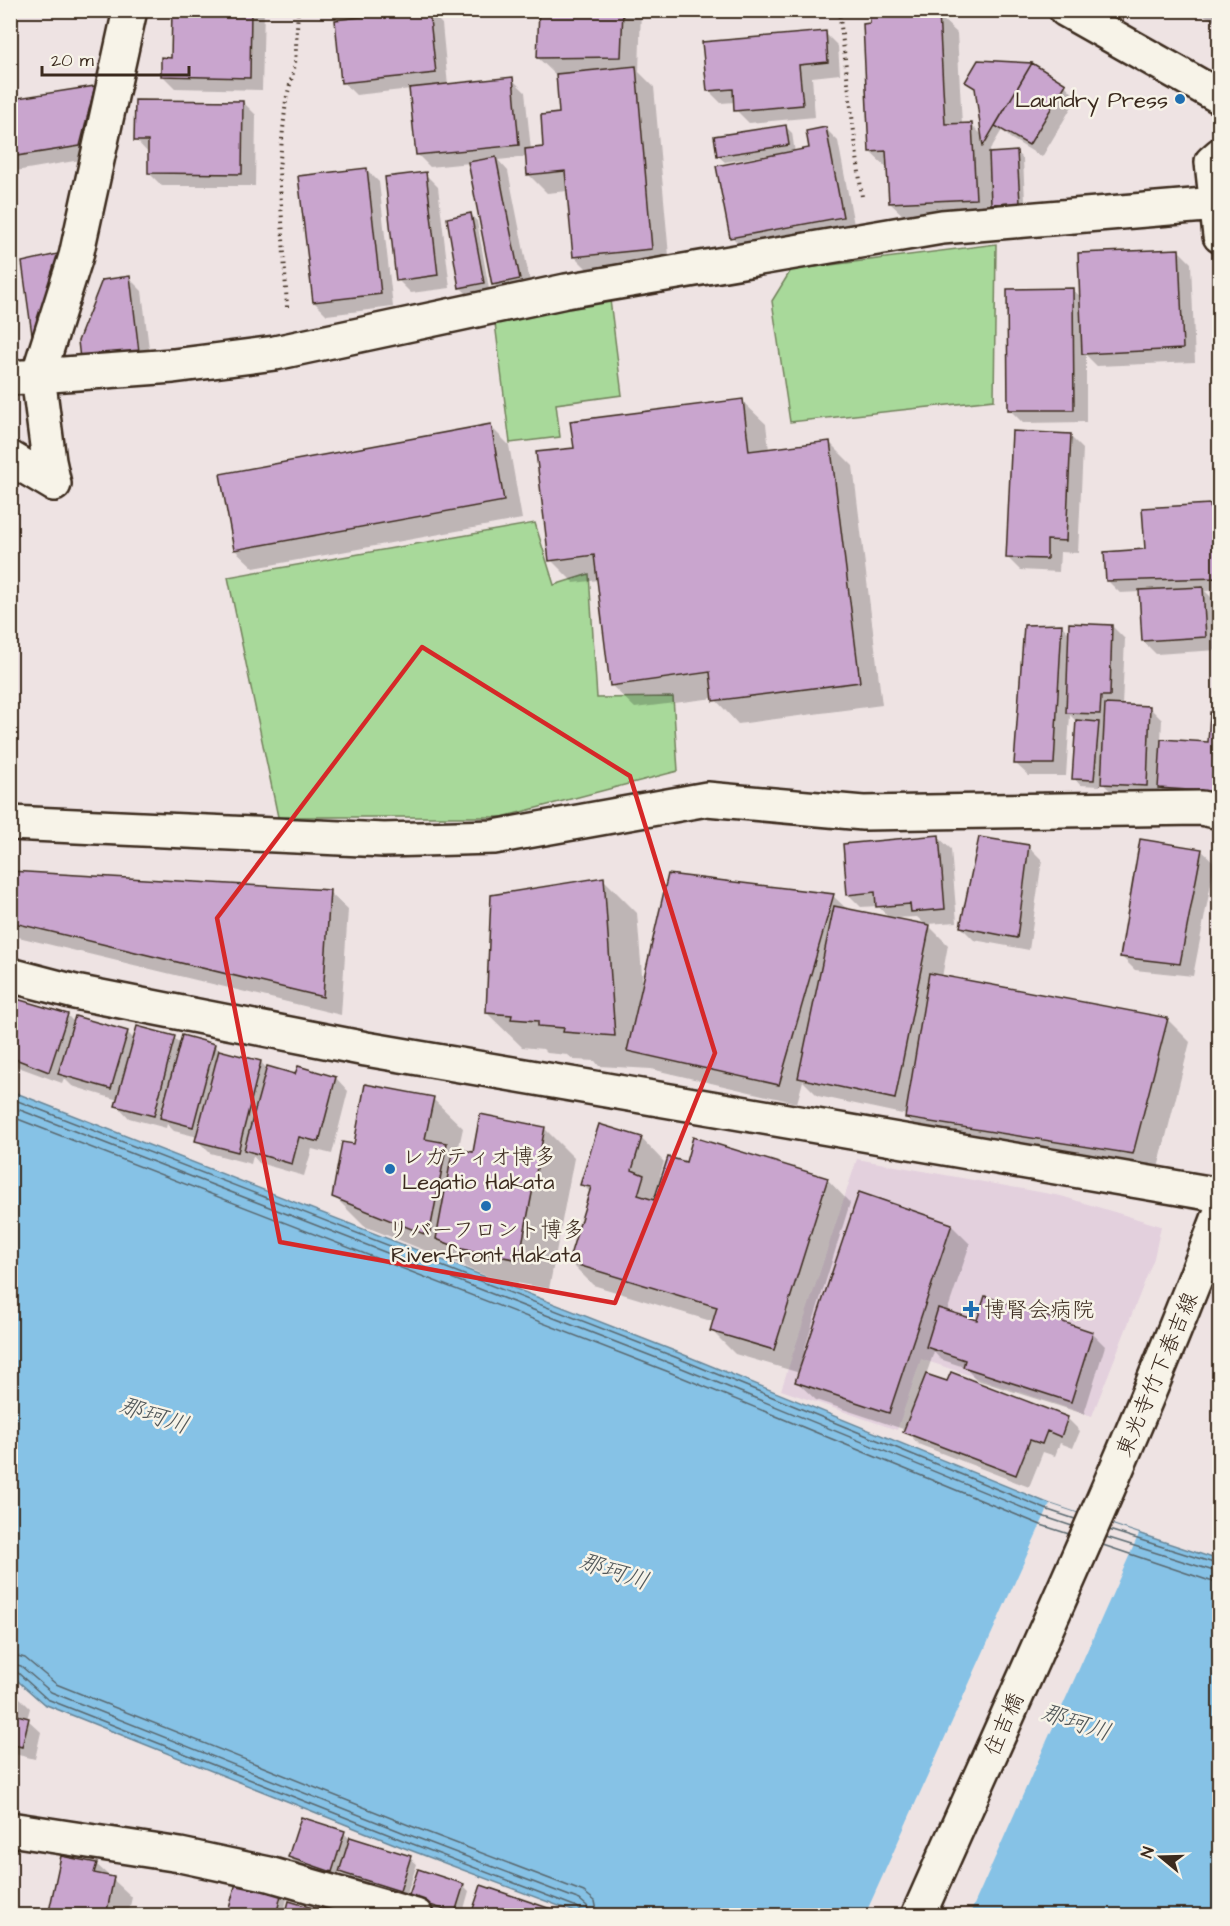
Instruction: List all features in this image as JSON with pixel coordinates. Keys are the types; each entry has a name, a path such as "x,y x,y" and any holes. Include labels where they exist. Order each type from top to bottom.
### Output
{"street":[{"path":"10,458 54,484 24,377 76,256 130,10"},
{"path":"1066,10 1220,97"},
{"path":"24,377 173,366 290,349 566,291 942,227 1218,220 1212,162 1220,154"},
{"path":"10,823 384,840 494,837 707,799 863,813 1201,808 1220,812"},
{"path":"10,975 75,992 366,1049 1220,1195"},
{"name":"東光寺竹下春吉線","path":"1088,1533 1183,1311 1220,1214"},
{"name":"住吉橋","path":"918,1916 1088,1533"},
{"path":"10,1829 180,1855 269,1874 416,1916"}],"path":[{"path":"290,349 279,169 286,100 295,65 298,10"},
{"path":"839,10 867,240"}],"highlighted area":[{"path":"422,647 630,776 715,1053 615,1303 280,1242 217,918"}],"shaded area":[{"name":"博腎会病院","path":"857,1159 1061,1196 1161,1226 1154,1258 1092,1416 921,1359 897,1430 781,1390"}],"green space":[{"path":"996,244 994,400 790,422 772,301 791,270"},
{"path":"610,300 622,395 556,404 560,437 510,443 494,315"},
{"path":"535,523 554,585 589,574 597,698 673,697 678,771 502,817 278,817 228,577"}],"water":[{"name":"那珂川","path":"11,1091 677,1352 1050,1504 1219,1560 1219,1915 583,1915 402,1847 44,1704 11,1675"}],"pier":[{"path":"1050,1504 1139,1534 969,1916 865,1915"}],"building":[{"path":"172,10 251,10 250,78 161,76 161,57 171,58"},
{"path":"429,10 436,73 341,83 335,20"},
{"path":"539,10 623,10 621,57 537,58"},
{"path":"869,10 918,10 918,15 939,13 945,124 972,123 976,199 889,203 886,151 869,152 863,24 870,23"},
{"path":"1208,10 1220,10 1220,17"},
{"path":"826,31 828,62 799,65 803,105 734,111 733,89 707,91 702,42"},
{"path":"978,60 1032,63 983,146 975,88 965,82"},
{"path":"1032,63 1066,84 1029,145 995,126"},
{"path":"636,66 652,249 573,257 565,171 527,175 525,149 543,147 541,115 559,113 556,74"},
{"path":"513,77 519,145 416,155 409,88"},
{"path":"95,86 80,146 10,157 10,109 13,108 11,99"},
{"path":"135,100 243,101 242,174 148,173 148,141 134,141"},
{"path":"786,125 789,145 717,156 714,136"},
{"path":"826,127 843,217 730,238 716,166 809,148 806,131"},
{"path":"1017,151 1020,203 991,204 989,153"},
{"path":"496,157 520,279 492,285 468,162"},
{"path":"367,168 381,294 313,302 298,176"},
{"path":"426,172 438,275 396,281 385,177"},
{"path":"471,213 484,283 459,288 447,218"},
{"path":"1179,249 1183,349 1082,354 1078,253"},
{"path":"62,253 34,349 22,262"},
{"path":"130,276 139,352 80,359 78,341 102,280"},
{"path":"1073,288 1074,410 1008,410 1007,289"},
{"path":"743,399 749,451 830,441 860,682 713,701 710,672 610,686 594,555 549,561 536,452 574,448 570,421"},
{"path":"491,424 504,501 234,550 220,474"},
{"path":"1012,431 1071,434 1066,541 1047,540 1047,559 1006,558"},
{"path":"1210,504 1212,526 1220,543 1220,578 1106,581 1104,552 1145,549 1142,508"},
{"path":"1203,587 1206,637 1142,641 1139,590"},
{"path":"1069,623 1112,625 1110,696 1101,696 1100,714 1066,713"},
{"path":"1062,624 1054,764 1014,764 1024,625"},
{"path":"1105,704 1150,706 1147,786 1101,784"},
{"path":"1210,712 1220,712 1220,792 1158,788 1161,739 1208,742"},
{"path":"1076,720 1099,722 1094,780 1072,779"},
{"path":"939,835 945,909 911,912 910,904 876,907 875,892 847,895 843,844"},
{"path":"979,837 1029,845 1017,938 960,927"},
{"path":"1140,839 1202,849 1180,964 1120,957"},
{"path":"10,871 330,890 323,997 10,922"},
{"path":"668,874 834,894 779,1085 627,1051"},
{"path":"604,877 615,1036 563,1032 564,1028 538,1026 538,1021 511,1019 512,1015 486,1013 491,895"},
{"path":"834,906 930,925 895,1099 798,1078"},
{"path":"929,973 1168,1018 1133,1154 905,1118"},
{"path":"10,997 68,1014 49,1072 10,1057"},
{"path":"75,1016 128,1031 111,1089 58,1074"},
{"path":"137,1026 175,1036 154,1116 115,1106"},
{"path":"182,1035 215,1044 193,1127 160,1118"},
{"path":"219,1050 261,1061 238,1152 195,1141"},
{"path":"267,1066 295,1074 298,1066 336,1077 319,1142 299,1137 292,1164 244,1150"},
{"name":"レガティオ博多 Legatio Hakata","path":"365,1084 434,1097 425,1139 447,1143 429,1236 332,1197 342,1142 354,1144"},
{"name":"リバーフロント博多 Riverfront Hakata","path":"480,1114 545,1127 519,1260 462,1249 436,1239 453,1148 473,1152"},
{"path":"599,1124 642,1137 632,1170 644,1175 638,1195 654,1200 668,1157 686,1162 693,1137 828,1178 774,1350 710,1331 717,1307 568,1262 591,1187 580,1185"},
{"path":"859,1192 952,1224 889,1413 795,1382"},
{"path":"985,1296 1093,1332 1071,1402 963,1367 965,1360 926,1347 938,1308 977,1320"},
{"path":"951,1372 1068,1417 1061,1437 1047,1431 1042,1444 1030,1440 1016,1475 903,1432 926,1374 947,1381"},
{"path":"10,1692 18,1693 13,1714 29,1718 22,1747 10,1744"},
{"path":"301,1817 345,1831 332,1872 288,1857"},
{"path":"350,1837 411,1856 400,1891 339,1872"},
{"path":"61,1856 97,1863 94,1873 114,1877 106,1916 48,1916"},
{"path":"418,1869 464,1884 455,1913 408,1898"},
{"path":"237,1879 282,1891 276,1916 227,1916"},
{"path":"481,1885 551,1909 549,1916 493,1916 473,1909"},
{"path":"289,1901 326,1912 325,1916 285,1916"}],"place":[{"name":"Laundry Press","path":"1180,99"},
{"name":"レガティオ博多 Legatio Hakata","path":"390,1169"},
{"name":"リバーフロント博多 Riverfront Hakata","path":"486,1206"},
{"name":"博腎会病院","path":"971,1309"}]}
